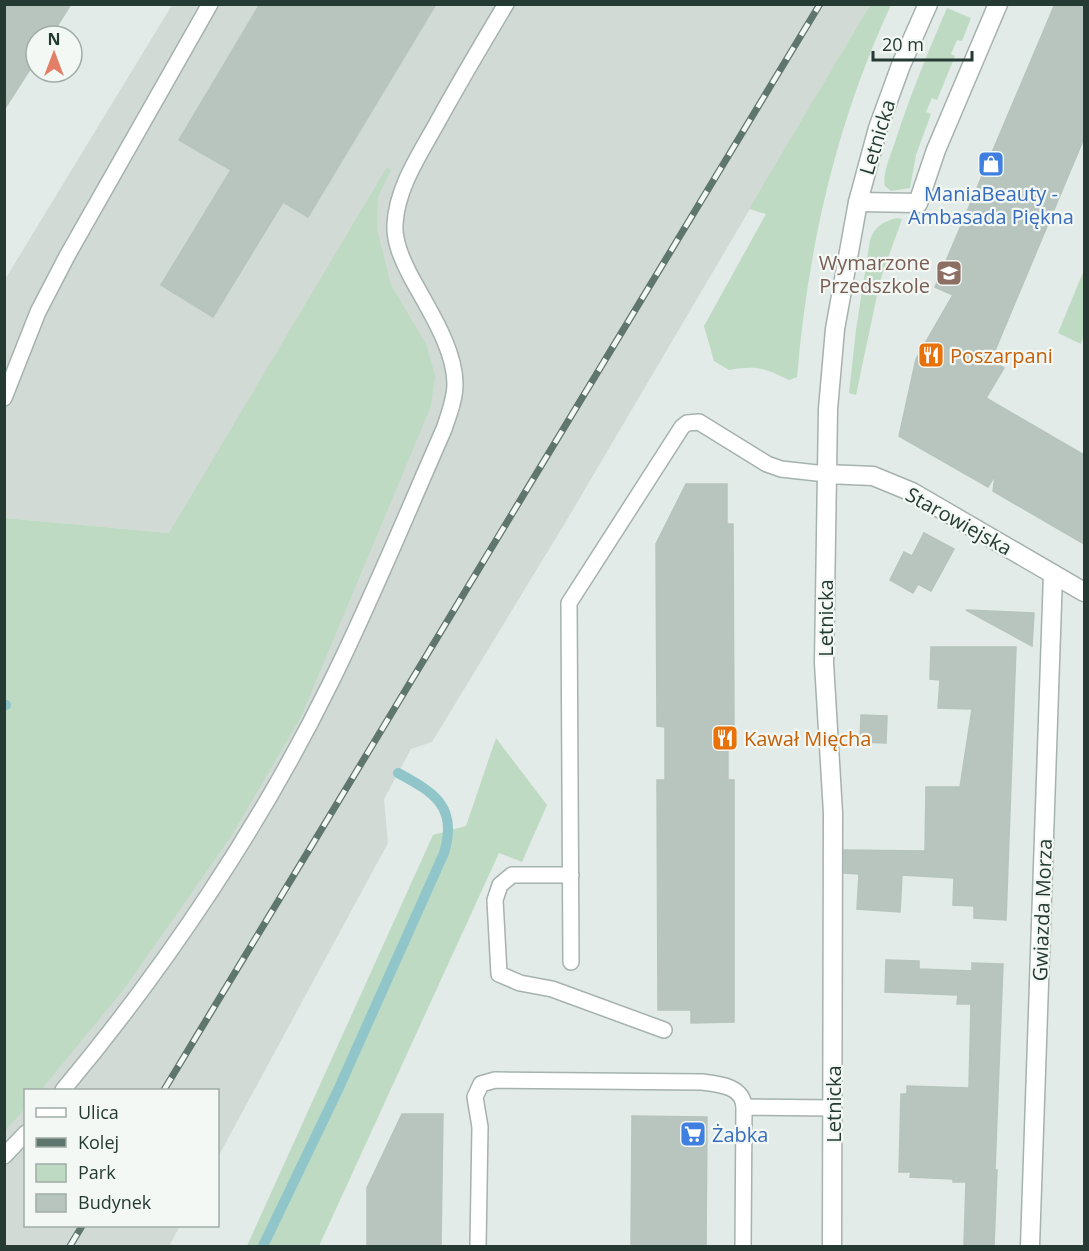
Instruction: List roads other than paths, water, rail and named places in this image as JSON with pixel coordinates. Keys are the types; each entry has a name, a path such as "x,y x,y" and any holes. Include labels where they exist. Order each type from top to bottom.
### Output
{"street":[{"name":"Letnicka","path":"832,1246 833,813 824,663 828,409 835,329 858,202 878,128 901,65 928,4"},
{"path":"858,202 918,203 936,150 998,4"},
{"name":"Starowiejska","path":"826,474 873,476 912,492 1084,592"},
{"name":"Gwiazda Morza","path":"1030,1246 1053,574"}],"lane":[{"path":"4,398 38,312 67,256 210,4"},
{"path":"64,1089 95,1052 164,959 214,885 263,805 336,672 444,429 452,405 455,385 453,364 447,346 404,264 397,245 394,225 397,204 416,160 506,4"},
{"path":"571,963 569,603 687,423 699,422 756,458 781,469 826,474"},
{"path":"571,875 512,875 500,885 495,900 499,974 520,983 552,989 664,1030"},
{"path":"478,1246 480,1127 475,1097 481,1084 495,1080 702,1082 734,1089 741,1095 744,1107 743,1246"},
{"path":"744,1107 833,1108"},
{"path":"4,1156 24,1135"}],"waterway":[{"path":"263,1246 338,1090 444,853 448,824 440,803 423,787 398,773"}],"railway":[{"path":"165,1089 820,4"},
{"path":"70,1246 81,1227"}],"place":[{"name":"ManiaBeauty - Ambasada Piękna","path":"991,164"},
{"name":"Wymarzone Przedszkole","path":"949,273"},
{"name":"Poszarpani","path":"931,355"},
{"name":"Kawał Mięcha","path":"725,738"},
{"name":"Żabka","path":"693,1134"}]}
